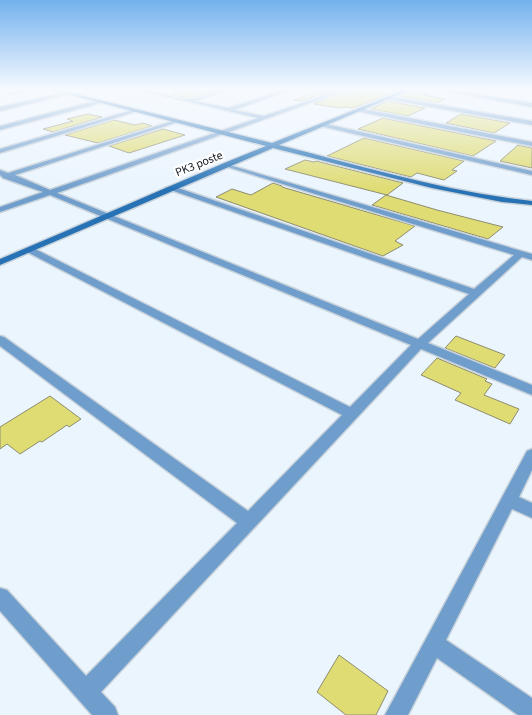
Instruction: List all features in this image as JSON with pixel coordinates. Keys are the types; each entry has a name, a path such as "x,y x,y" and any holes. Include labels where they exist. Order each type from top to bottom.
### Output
{"street":[{"path":"0,128 18,123"},
{"path":"0,151 93,123"},
{"path":"3,175 171,123"},
{"path":"180,123 432,186 502,200 532,203"},
{"path":"0,210 247,123"},
{"name":"PK3 poste","path":"0,262 224,165 326,123"},
{"path":"426,123 532,144"},
{"path":"322,125 532,173"},
{"path":"224,165 526,255"},
{"path":"3,175 49,192 532,390"},
{"path":"170,188 476,293"},
{"path":"30,250 352,414"},
{"path":"86,692 419,344 476,293 526,255"},
{"path":"0,340 249,522"},
{"path":"396,715 532,455"},
{"path":"509,500 532,511"},
{"path":"0,597 107,715"},
{"path":"433,643 532,711"}],"building":[{"path":"64,123 81,123 53,132 43,129"},
{"path":"103,123 135,125 144,123 152,126 98,143 65,135"},
{"path":"371,123 409,123 496,141 473,156 358,129"},
{"path":"448,123 509,123 494,133"},
{"path":"163,129 185,135 129,153 109,146"},
{"path":"364,138 464,161 452,170 457,171 444,180 417,173 411,177 327,156"},
{"path":"518,145 532,148 532,168 500,161"},
{"path":"305,160 316,161 403,183 387,195 285,169"},
{"path":"273,183 415,226 395,241 403,245 383,256 216,197 232,189 251,195"},
{"path":"386,195 503,227 488,239 372,205"},
{"path":"456,336 505,355 495,368 445,348"},
{"path":"437,358 487,379 485,381 492,384 484,395 519,409 510,424 455,400 461,393 421,375"},
{"path":"50,396 81,419 69,427 67,425 20,454 7,444 0,449 0,427"},
{"path":"339,655 388,691 376,715 346,715 317,692"}]}
